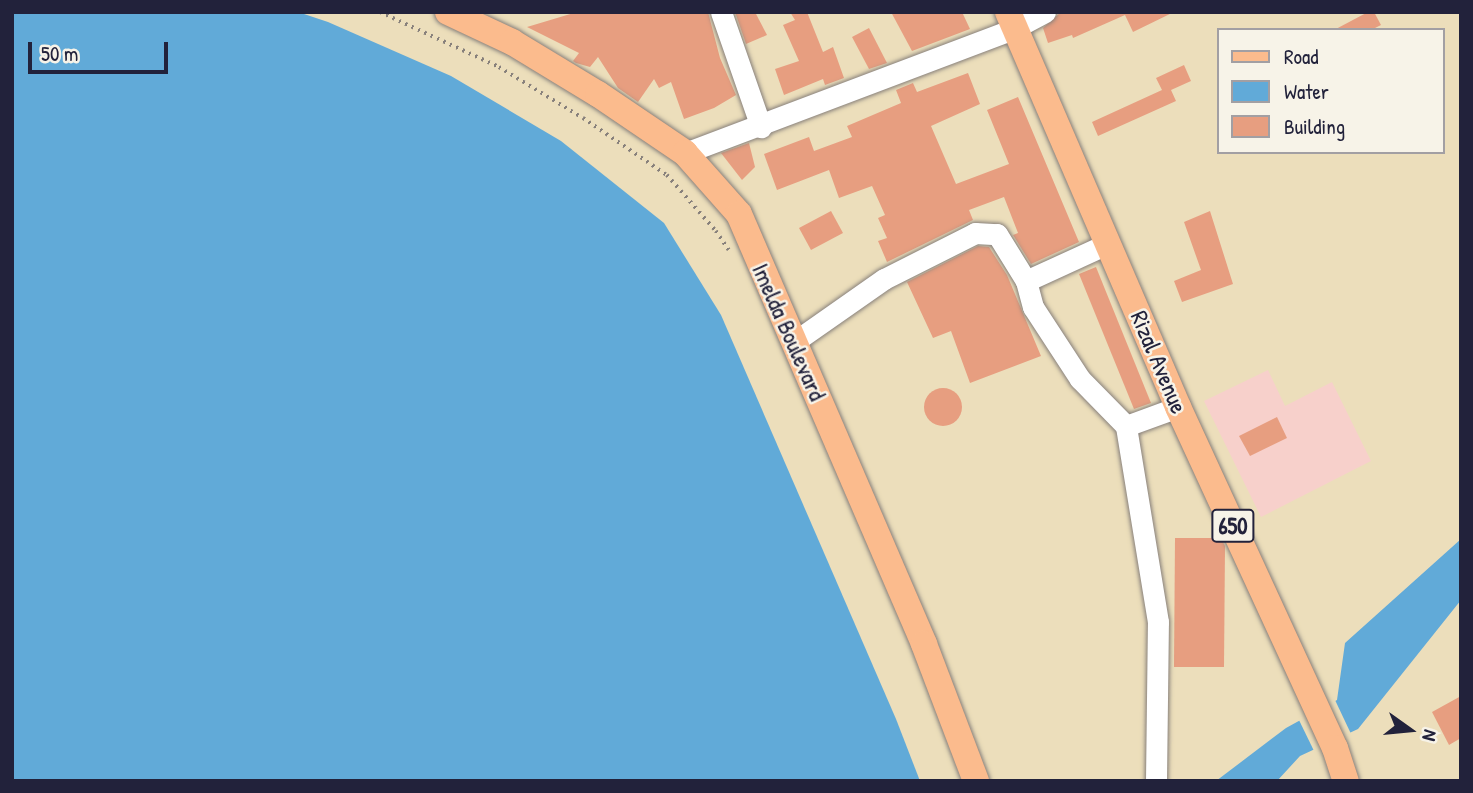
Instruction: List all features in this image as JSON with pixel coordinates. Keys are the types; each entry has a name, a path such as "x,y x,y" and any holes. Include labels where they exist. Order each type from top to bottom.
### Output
{"main road":[{"name":"Imelda Boulevard","path":"449,12 512,42 598,94 685,153 738,214 924,644 976,781"},
{"name":"Rizal Avenue","path":"1012,20 1178,407 1335,748 1346,781"}],"street":[{"path":"722,12 761,127"},
{"path":"685,153 761,127 1012,20 1045,12"},
{"path":"794,342 884,279 975,233 997,233 1026,281 1033,307 1080,379 1126,426 1158,622 1156,781"},
{"path":"1026,281 1109,243"},
{"path":"1126,426 1178,407"}],"path":[{"path":"380,12 499,66 667,175"}],"shaded area":[{"path":"1268,370 1285,406 1332,382 1371,461 1261,517 1204,401"}],"water":[{"path":"12,12 298,12 328,22 451,76 561,141 664,223 721,315 896,719 920,781 12,781"},
{"path":"1461,539 1461,600 1358,729 1300,756 1277,781 1216,781 1286,728 1337,700 1345,643"}],"pier":[{"path":"1335,700 1352,736 1315,753 1298,718"}],"building":[{"path":"577,12 708,12 720,58 736,95 714,108 684,119 671,82 659,88 654,79 638,102 618,88 598,57 590,67 576,63 573,61 579,53 527,27"},
{"path":"735,12 755,12 767,35 746,44"},
{"path":"790,12 807,12 823,52 833,47 844,78 825,85 823,79 784,95 775,69 799,61 783,25 795,20"},
{"path":"891,12 962,12 970,29 912,51"},
{"path":"1061,12 1174,12 1133,32 1125,15 1073,38 1072,35 1048,43 1043,28"},
{"path":"1368,12 1374,12 1381,25 1375,28 1338,28"},
{"path":"869,28 887,63 869,69 852,37"},
{"path":"1184,65 1191,81 1171,90 1176,101 1098,136 1092,122 1162,90 1156,78"},
{"path":"968,73 980,104 931,126 956,184 1009,164 987,110 1018,97 1079,242 1031,264 1013,235 1018,233 1004,197 969,210 973,220 887,262 878,241 887,238 878,218 885,215 872,186 839,198 829,170 777,190 764,154 809,137 814,151 852,137 847,126 901,103 896,90 913,83 917,92"},
{"path":"749,143 755,167 742,180 721,153"},
{"path":"831,211 843,233 811,250 799,228"},
{"path":"1210,211 1233,284 1182,302 1174,281 1201,270 1184,222"},
{"path":"978,246 989,247 1007,275 1041,356 970,383 951,331 933,338 907,282"},
{"path":"1096,267 1151,403 1134,409 1079,274"},
{"path":"943,388 956,394 962,407 956,420 943,426 930,420 924,407 930,394"},
{"path":"1277,417 1287,438 1250,456 1239,436"},
{"path":"1175,538 1221,538 1225,546 1224,667 1174,667"},
{"path":"1461,696 1461,738 1449,745 1432,712"}]}
